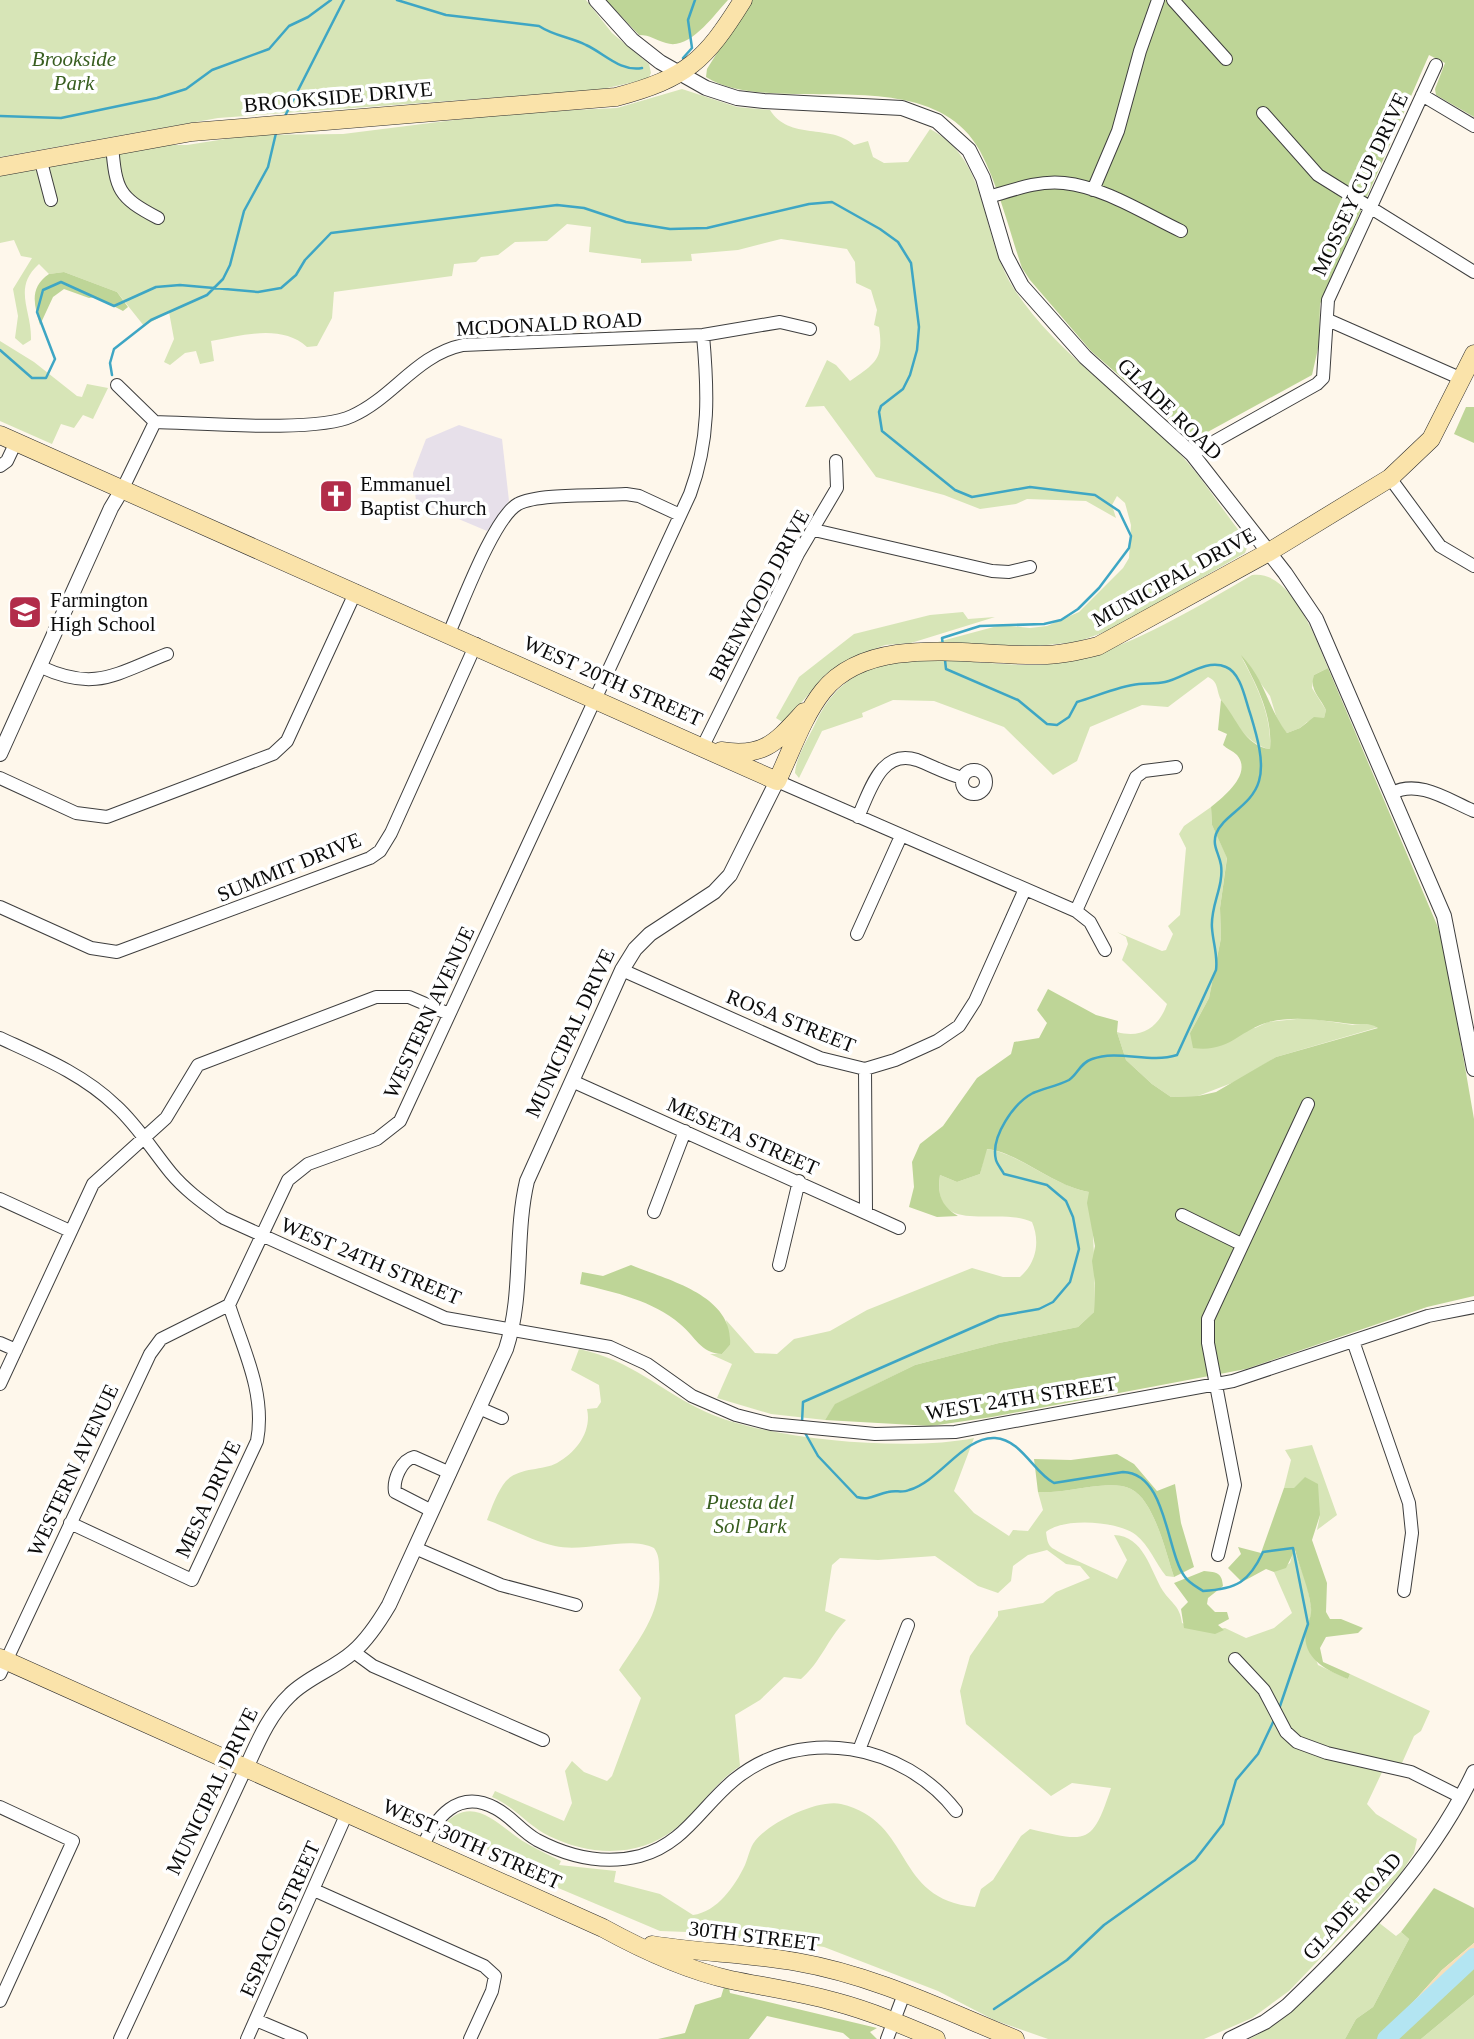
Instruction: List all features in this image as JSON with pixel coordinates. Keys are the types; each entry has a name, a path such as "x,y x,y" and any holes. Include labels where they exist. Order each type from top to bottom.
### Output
{"main road":[{"name":"BROOKSIDE DRIVE","path":"0,167 192,132 616,97 679,75 707,53 743,0"},
{"name":"MUNICIPAL DRIVE","path":"777,781 822,691 857,663 887,654 1040,655 1069,653 1098,646 1269,552 1390,478 1431,439 1474,354"},
{"name":"WEST 20TH STREET","path":"8,439 594,697 777,781"},
{"path":"707,748 751,752 768,747 822,691"},
{"name":"WEST 30TH STREET","path":"2,1664 246,1768 603,1928 640,1948 693,1969 833,2001 936,2039"},
{"name":"30TH STREET","path":"603,1928 652,1945 796,1962 869,1980 1015,2039"}],"street":[{"name":"GLADE ROAD","path":"596,0 632,40 679,75 706,88 737,97 887,106 924,115 949,129 969,150 978,163 1006,256 1022,286 1085,357 1192,454 1269,552 1315,620 1392,793 1450,938 1474,1069"},
{"path":"1093,190 1118,131 1140,51 1158,0"},
{"path":"1173,0 1226,59"},
{"name":"MOSSEY CUP DRIVE","path":"1192,454 1317,384 1323,378 1328,300 1436,65"},
{"path":"1422,95 1474,126"},
{"path":"1263,113 1308,167 1474,272"},
{"path":"112,146 119,191 138,207 159,218"},
{"path":"40,158 51,200"},
{"path":"989,197 1044,184 1064,183 1093,190 1181,231"},
{"path":"1328,320 1462,379"},
{"name":"MCDONALD ROAD","path":"155,422 327,424 349,418 368,407 417,366 453,347 703,335 780,322 810,329"},
{"name":"WESTERN AVENUE","path":"2,1664 150,1354 161,1339 229,1305 288,1180 308,1164 377,1139 400,1121 680,515 699,467 708,420 703,335"},
{"path":"0,754 111,508 155,422 117,385"},
{"path":"0,466 7,461 8,439"},
{"name":"BRENWOOD DRIVE","path":"707,748 799,554 837,488 836,461"},
{"path":"1390,478 1440,545 1474,566"},
{"path":"449,633 500,522 517,504 534,499 633,495 680,515"},
{"path":"814,530 992,571 1009,572 1030,567"},
{"path":"0,778 76,813 107,817 273,754 287,741 293,730 356,592"},
{"name":"SUMMIT DRIVE","path":"0,907 91,948 117,952 370,858 380,851 391,833 476,645"},
{"path":"41,667 74,680 93,681 167,654"},
{"path":"858,817 877,776 893,760 917,760 963,778"},
{"path":"1105,950 1097,932 1080,914 1136,777 1144,771 1175,767"},
{"name":"WEST 20TH STREET","path":"777,781 1080,914"},
{"name":"MUNICIPAL DRIVE","path":"120,2039 268,1722 291,1694 354,1652 383,1616 415,1548 513,1329 522,1203 534,1163 622,970 650,934 714,892 730,875 777,781"},
{"path":"1392,793 1404,787 1417,787 1474,811"},
{"path":"857,934 901,836"},
{"name":"ROSA STREET","path":"622,970 820,1058 865,1069 895,1060 937,1041 959,1026 975,1001 1025,889"},
{"path":"0,1384 93,1184 166,1118 192,1070 218,1055 387,995 409,997 449,1014"},
{"name":"WEST 24TH STREET","path":"0,1038 60,1065 91,1085 118,1107 173,1176 224,1218 432,1313 610,1347 646,1364 692,1396 736,1415 782,1425 875,1434 955,1432 1217,1385 1285,1366 1428,1316 1474,1307"},
{"path":"865,1069 866,1212"},
{"name":"MESETA STREET","path":"572,1081 899,1228"},
{"path":"1218,1555 1235,1485 1208,1343 1208,1319 1308,1104"},
{"path":"654,1212 685,1132"},
{"path":"779,1265 799,1181"},
{"path":"0,1199 70,1231"},
{"path":"1182,1215 1241,1244"},
{"name":"MESA DRIVE","path":"70,1523 192,1580 257,1441 260,1421 260,1400 229,1305"},
{"path":"1353,1341 1409,1503 1412,1533 1404,1591"},
{"path":"0,1343 16,1350"},
{"path":"479,1408 502,1418"},
{"path":"432,1511 395,1492 394,1483 403,1464 414,1457 450,1473"},
{"path":"415,1548 501,1585 576,1605"},
{"path":"859,1750 908,1625"},
{"path":"354,1652 373,1666 543,1740"},
{"path":"1235,1659 1264,1690 1281,1723 1297,1742 1327,1753 1411,1772 1461,1797"},
{"path":"422,1848 442,1813 460,1804 473,1803 493,1807 528,1835 558,1850 595,1859 628,1858 651,1852 693,1825 734,1779 768,1760 803,1749 835,1747 859,1750 886,1758 912,1771 938,1791 956,1811"},
{"name":"GLADE ROAD","path":"1230,2039 1272,2018 1318,1975 1413,1873 1474,1772"},
{"path":"0,1807 73,1841 0,2001"},
{"name":"ESPACIO STREET","path":"247,2039 347,1813"},
{"path":"314,1889 484,1966 495,1976 492,1991 470,2039"},
{"path":"887,2039 904,1994"},
{"path":"256,2020 301,2039"}],"shaded area":[{"path":"459,425 502,439 509,501 487,531 416,501 413,473 426,439"}],"green space":[{"name":"Brookside Park","path":"0,0 586,0 612,33 649,64 651,73 648,79 598,90 218,118 0,157"},
{"path":"606,0 728,0 692,37 675,44 639,35"},
{"path":"750,0 1474,0 1474,117 1436,95 1435,89 1445,63 1429,55 1320,304 1319,344 1312,375 1193,440 1091,351 1030,280 1022,268 998,194 980,151 965,130 945,115 898,99 749,91 706,77 707,69"},
{"path":"682,89 737,107 770,110 778,120 788,125 844,138 854,145 868,141 873,157 884,163 908,162 930,129 950,143 964,160 974,180 1003,269 1014,289 1031,312 1070,354 1156,430 1185,460 1245,538 1248,545 1245,553 1113,629 1077,642 1036,646 934,643 1001,625 1030,628 1047,626 1079,612 1123,568 1129,558 1131,525 1125,503 1117,496 1112,505 1116,518 1086,501 1027,499 1016,504 980,509 944,495 876,477 824,406 805,407 827,360 836,365 850,381 871,365 879,354 879,327 874,325 877,310 871,290 856,283 855,262 847,249 781,239 738,250 691,254 692,261 641,263 641,259 589,252 591,227 567,224 547,241 515,242 498,255 481,257 476,262 454,264 452,276 334,292 332,318 317,346 307,347 297,340 274,333 249,334 211,341 214,361 200,364 196,351 185,353 170,365 164,362 174,339 169,312 144,326 117,292 64,272 49,274 39,264 26,282 25,291 31,340 23,345 15,338 18,316 13,289 32,258 21,256 14,240 0,243 0,175 155,145 187,145 251,135 343,134 510,113 617,108"},
{"path":"64,272 117,292 128,307 123,311 96,297 89,298 64,289 53,297 40,325 35,303 38,285 49,274"},
{"path":"0,341 34,362 77,396 82,397 87,384 108,388 93,419 83,415 74,428 61,424 52,444 0,421"},
{"path":"1466,407 1474,407 1474,443 1454,434"},
{"path":"1252,575 1266,576 1279,583 1290,594 1309,624 1328,668 1314,675 1312,688 1326,710 1324,718 1307,722 1287,733 1278,722 1270,696 1242,658 1266,713 1270,749 1255,743 1241,730 1221,700 1216,684 1208,677 1168,707 1142,705 1090,727 1077,761 1053,775 1004,727 934,701 893,700 862,713 863,717 822,731 799,778 795,773 815,724 837,691 864,672 896,662 930,660 1041,665 1075,660 1143,635"},
{"path":"963,612 968,619 995,617 911,643 885,645 851,658 825,675 784,723 776,718 799,677 854,634 930,615"},
{"path":"1241,655 1256,674 1287,733 1300,728 1314,717 1324,718 1326,710 1314,689 1313,680 1314,675 1328,668 1437,925 1444,946 1474,1119 1474,1296 1427,1307 1246,1369 931,1426 825,1420 835,1404 915,1365 999,1343 1078,1327 1094,1312 1095,1283 1092,1261 1095,1246 1087,1203 1089,1192 1062,1183 1011,1156 987,1149 980,1174 957,1182 940,1175 942,1199 958,1216 937,1217 909,1207 914,1187 912,1162 920,1144 943,1126 977,1078 1011,1054 1014,1042 1039,1038 1047,1023 1037,1010 1048,989 1096,1015 1118,1021 1117,1032 1126,1060 1171,1097 1216,1092 1276,1057 1378,1028 1368,1024 1311,1019 1280,1020 1259,1026 1216,1047 1193,1048 1190,1033 1209,998 1221,938 1220,908 1227,858 1212,825 1211,807 1234,784 1241,770 1237,755 1223,745 1227,734 1218,730 1221,700 1247,737 1261,747 1270,749 1266,712"},
{"path":"1211,807 1212,825 1227,857 1220,908 1221,938 1209,998 1190,1033 1255,1028 1268,1022 1306,1018 1353,1025 1368,1023 1379,1027 1276,1057 1237,1081 1198,1096 1171,1097 1126,1060 1117,1032 1134,1034 1148,1029 1159,1019 1167,1004 1122,960 1128,944 1126,937 1117,932 1162,951 1166,950 1173,934 1168,926 1180,915 1186,848 1179,834 1184,826"},
{"path":"986,1149 1011,1156 1076,1189 1090,1192 1094,1312 1078,1327 999,1343 915,1365 836,1404 825,1420 771,1414 717,1398 732,1364 710,1354 722,1354 730,1345 726,1320 755,1353 777,1354 794,1339 830,1331 867,1310 972,1268 1003,1277 1020,1277 1030,1265 1035,1251 1036,1236 1032,1222 1002,1216 956,1214 946,1207 940,1195 940,1175 957,1182 980,1174"},
{"path":"631,1265 679,1284 710,1302 721,1314 728,1328 730,1345 722,1354 708,1351 680,1324 658,1309 633,1298 580,1284 582,1272 603,1276"},
{"name":"Puesta del Sol Park","path":"579,1349 631,1368 706,1412 764,1430 838,1441 876,1443 913,1444 974,1438 954,1491 974,1513 1009,1536 1013,1530 1028,1531 1043,1510 1038,1492 1110,1485 1131,1489 1139,1495 1153,1515 1174,1577 1166,1576 1136,1535 1117,1527 1091,1523 1065,1524 1046,1532 1049,1544 1117,1579 1127,1560 1114,1535 1132,1541 1145,1555 1163,1591 1177,1609 1182,1623 1201,1631 1225,1628 1246,1638 1274,1628 1292,1613 1274,1572 1290,1563 1294,1549 1307,1585 1312,1612 1306,1632 1318,1665 1348,1679 1350,1674 1430,1711 1421,1731 1414,1736 1402,1763 1459,1789 1439,1788 1384,1768 1367,1804 1376,1814 1417,1839 1414,1853 1399,1876 1289,1991 1252,2018 1204,2039 1048,2039 994,2020 938,1991 824,1947 768,1938 703,1939 687,1932 660,1931 518,1871 505,1857 440,1829 462,1812 482,1814 521,1840 561,1861 559,1865 616,1871 614,1882 660,1894 693,1915 710,1909 724,1897 741,1873 753,1843 762,1834 808,1808 831,1803 865,1813 881,1827 929,1890 948,1901 975,1907 981,1889 993,1880 1021,1836 1030,1829 1064,1836 1085,1835 1098,1821 1111,1788 1072,1783 1051,1796 966,1724 960,1691 970,1656 998,1616 998,1611 1043,1603 1056,1592 1090,1578 1080,1566 1066,1564 1047,1550 1028,1555 1013,1566 1011,1581 998,1593 978,1586 935,1556 878,1560 840,1558 832,1565 825,1611 846,1620 801,1679 784,1677 760,1700 735,1715 740,1766 722,1780 684,1822 661,1838 645,1845 614,1851 581,1847 541,1832 507,1805 492,1797 495,1791 564,1821 572,1803 565,1771 572,1761 584,1772 607,1781 612,1776 641,1698 619,1670 649,1622 658,1597 658,1558 654,1548 632,1543 567,1548 555,1546 487,1520 506,1481 517,1473 557,1463 577,1447 585,1433 587,1409 597,1408 601,1402 599,1385 571,1370"},
{"path":"1312,1445 1337,1515 1317,1530 1320,1515 1294,1488 1284,1488 1291,1460 1285,1450"},
{"path":"1117,1454 1134,1464 1157,1491 1175,1484 1181,1523 1194,1567 1174,1577 1153,1515 1139,1495 1131,1489 1110,1485 1038,1492 1034,1459 1071,1460"},
{"path":"1305,1477 1318,1484 1320,1515 1312,1540 1327,1583 1326,1612 1330,1619 1341,1619 1363,1628 1358,1633 1326,1637 1320,1648 1323,1662 1350,1674 1348,1679 1317,1662 1307,1648 1306,1630 1311,1608 1295,1550 1286,1568 1274,1572 1266,1569 1242,1582 1228,1568 1241,1554 1238,1547 1261,1553 1284,1488 1294,1488"},
{"path":"1204,1571 1218,1574 1223,1586 1208,1598 1207,1604 1215,1612 1227,1612 1229,1619 1218,1625 1224,1630 1215,1634 1184,1628 1181,1609 1188,1602 1174,1583"},
{"path":"1434,1888 1474,1908 1474,1943 1442,1970 1380,2039 1345,2039 1356,2019 1373,2007 1409,1939 1401,1932"},
{"path":"1378,1922 1396,1936 1401,1932 1409,1939 1373,2007 1356,2019 1345,2039 1249,2039 1268,2029 1302,2002"},
{"path":"1474,1960 1474,1995 1421,2039 1393,2039"},
{"path":"724,1987 729,1988 730,1993 877,2028 870,2032 877,2039 850,2039 843,2033 767,2016 749,2039 658,2039 685,2033 695,2005 721,1997"},
{"path":"1474,1995 1474,2039 1421,2039"}],"sand":[{"path":"1474,1943 1474,1960 1393,2039 1380,2039 1442,1970"}],"waterway":[{"path":"0,116 61,118 157,98 186,89 212,70 269,49 289,26 308,17 331,0"},
{"path":"284,118 344,0"},
{"path":"397,0 446,15 539,26 586,45 619,65 642,68"},
{"path":"683,58 692,48 688,20 695,0"},
{"path":"112,375 110,363 114,349 151,320 207,295 223,279 230,265 244,211 268,167 276,133"},
{"path":"0,350 32,378 46,378 55,359 37,312 43,290 61,282 114,306 156,287 180,285 258,292 281,288 296,275 305,260 331,233 557,205 584,208 626,222 670,229 707,228 809,204 832,202 898,242 911,263 919,327 917,350 903,389 881,406 879,412 882,431 955,490 972,497 1030,487 1095,495 1119,511 1131,536 1129,548 1099,588 1078,609 1061,620 1044,624 980,626 942,638 943,646"},
{"path":"802,1422 803,1402 999,1316 1039,1309 1053,1302 1070,1282 1079,1249 1073,1217 1066,1201 1047,1185 1004,1174 997,1162 995,1151 1000,1131 1018,1104 1033,1093 1069,1080 1092,1059 1113,1055 1156,1058 1177,1055 1216,970 1212,920 1221,881 1220,861 1215,846 1216,834 1225,821 1250,797 1261,773 1259,747 1244,694 1239,680 1226,667 1211,665 1165,682 1124,687 1077,702 1069,717 1057,725 1047,724 1018,700 946,669 945,660"},
{"path":"804,1431 818,1456 857,1497 862,1498 891,1491 907,1491 931,1478 973,1444 995,1438 1013,1444 1054,1483 1123,1472 1138,1476 1149,1485 1157,1499 1185,1577 1203,1591 1225,1588 1240,1582 1247,1577 1263,1552 1293,1548 1308,1624 1279,1709"},
{"path":"994,2009 1067,1960 1104,1925 1195,1860 1223,1824 1236,1780 1258,1754 1275,1718"},
{"path":"1386,2039 1474,1957"}],"place":[{"name":"Emmanuel Baptist Church","path":"336,496"},
{"name":"Farmington High School","path":"25,612"}]}
